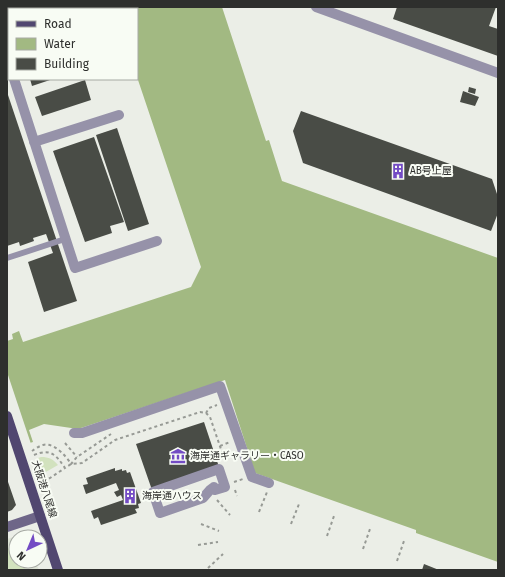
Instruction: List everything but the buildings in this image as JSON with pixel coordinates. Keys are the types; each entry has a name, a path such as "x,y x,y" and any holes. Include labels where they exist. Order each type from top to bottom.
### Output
{"main road":[{"name":"大阪港八尾線","path":"7,416 58,570"}],"street":[{"path":"316,7 498,73"},
{"path":"14,80 75,268 158,241"},
{"path":"34,142 119,115"},
{"path":"74,433 82,433 220,386 252,477 268,488"},
{"path":"219,470 225,487 215,490 214,487 203,498 160,513 153,492 219,470"},
{"path":"7,527 40,516"}],"lane":[{"path":"7,258 65,238"}],"path":[{"path":"206,412 209,408"},
{"path":"71,464 82,463 115,440 200,412 206,412"},
{"path":"206,412 210,417 225,461"},
{"path":"44,482 71,464 77,457 65,443"},
{"path":"32,451 42,445 52,446 62,453 71,464"},
{"path":"34,455 45,452 50,453 59,459 65,468"},
{"path":"259,512 268,488"},
{"path":"235,489 237,496"},
{"path":"217,500 230,515"},
{"path":"291,524 299,504"},
{"path":"327,536 334,516"},
{"path":"201,524 219,531"},
{"path":"363,549 370,529"},
{"path":"396,561 404,541"},
{"path":"198,545 218,542"},
{"path":"208,568 223,554"}],"shaded area":[{"path":"41,457 51,459 58,465 44,473 38,458"},
{"path":"7,539 8,569 39,570 7,570"},
{"path":"7,549 8,569 25,570 7,570"}],"water":[{"path":"222,7 266,141 269,140 282,181 498,258 498,562 416,533 416,530 255,473 225,380 78,429 44,424 29,430 33,442 7,450 7,341 13,339 12,334 19,331 23,342 191,287 201,267 138,80 138,8 114,8"}],"pier":[{"path":"7,372 31,444 7,452"}],"place":[{"name":"AB号上屋","path":"398,171"},
{"name":"海岸通ギャラリー・CASO","path":"178,456"},
{"name":"海岸通ハウス","path":"130,496"}]}
